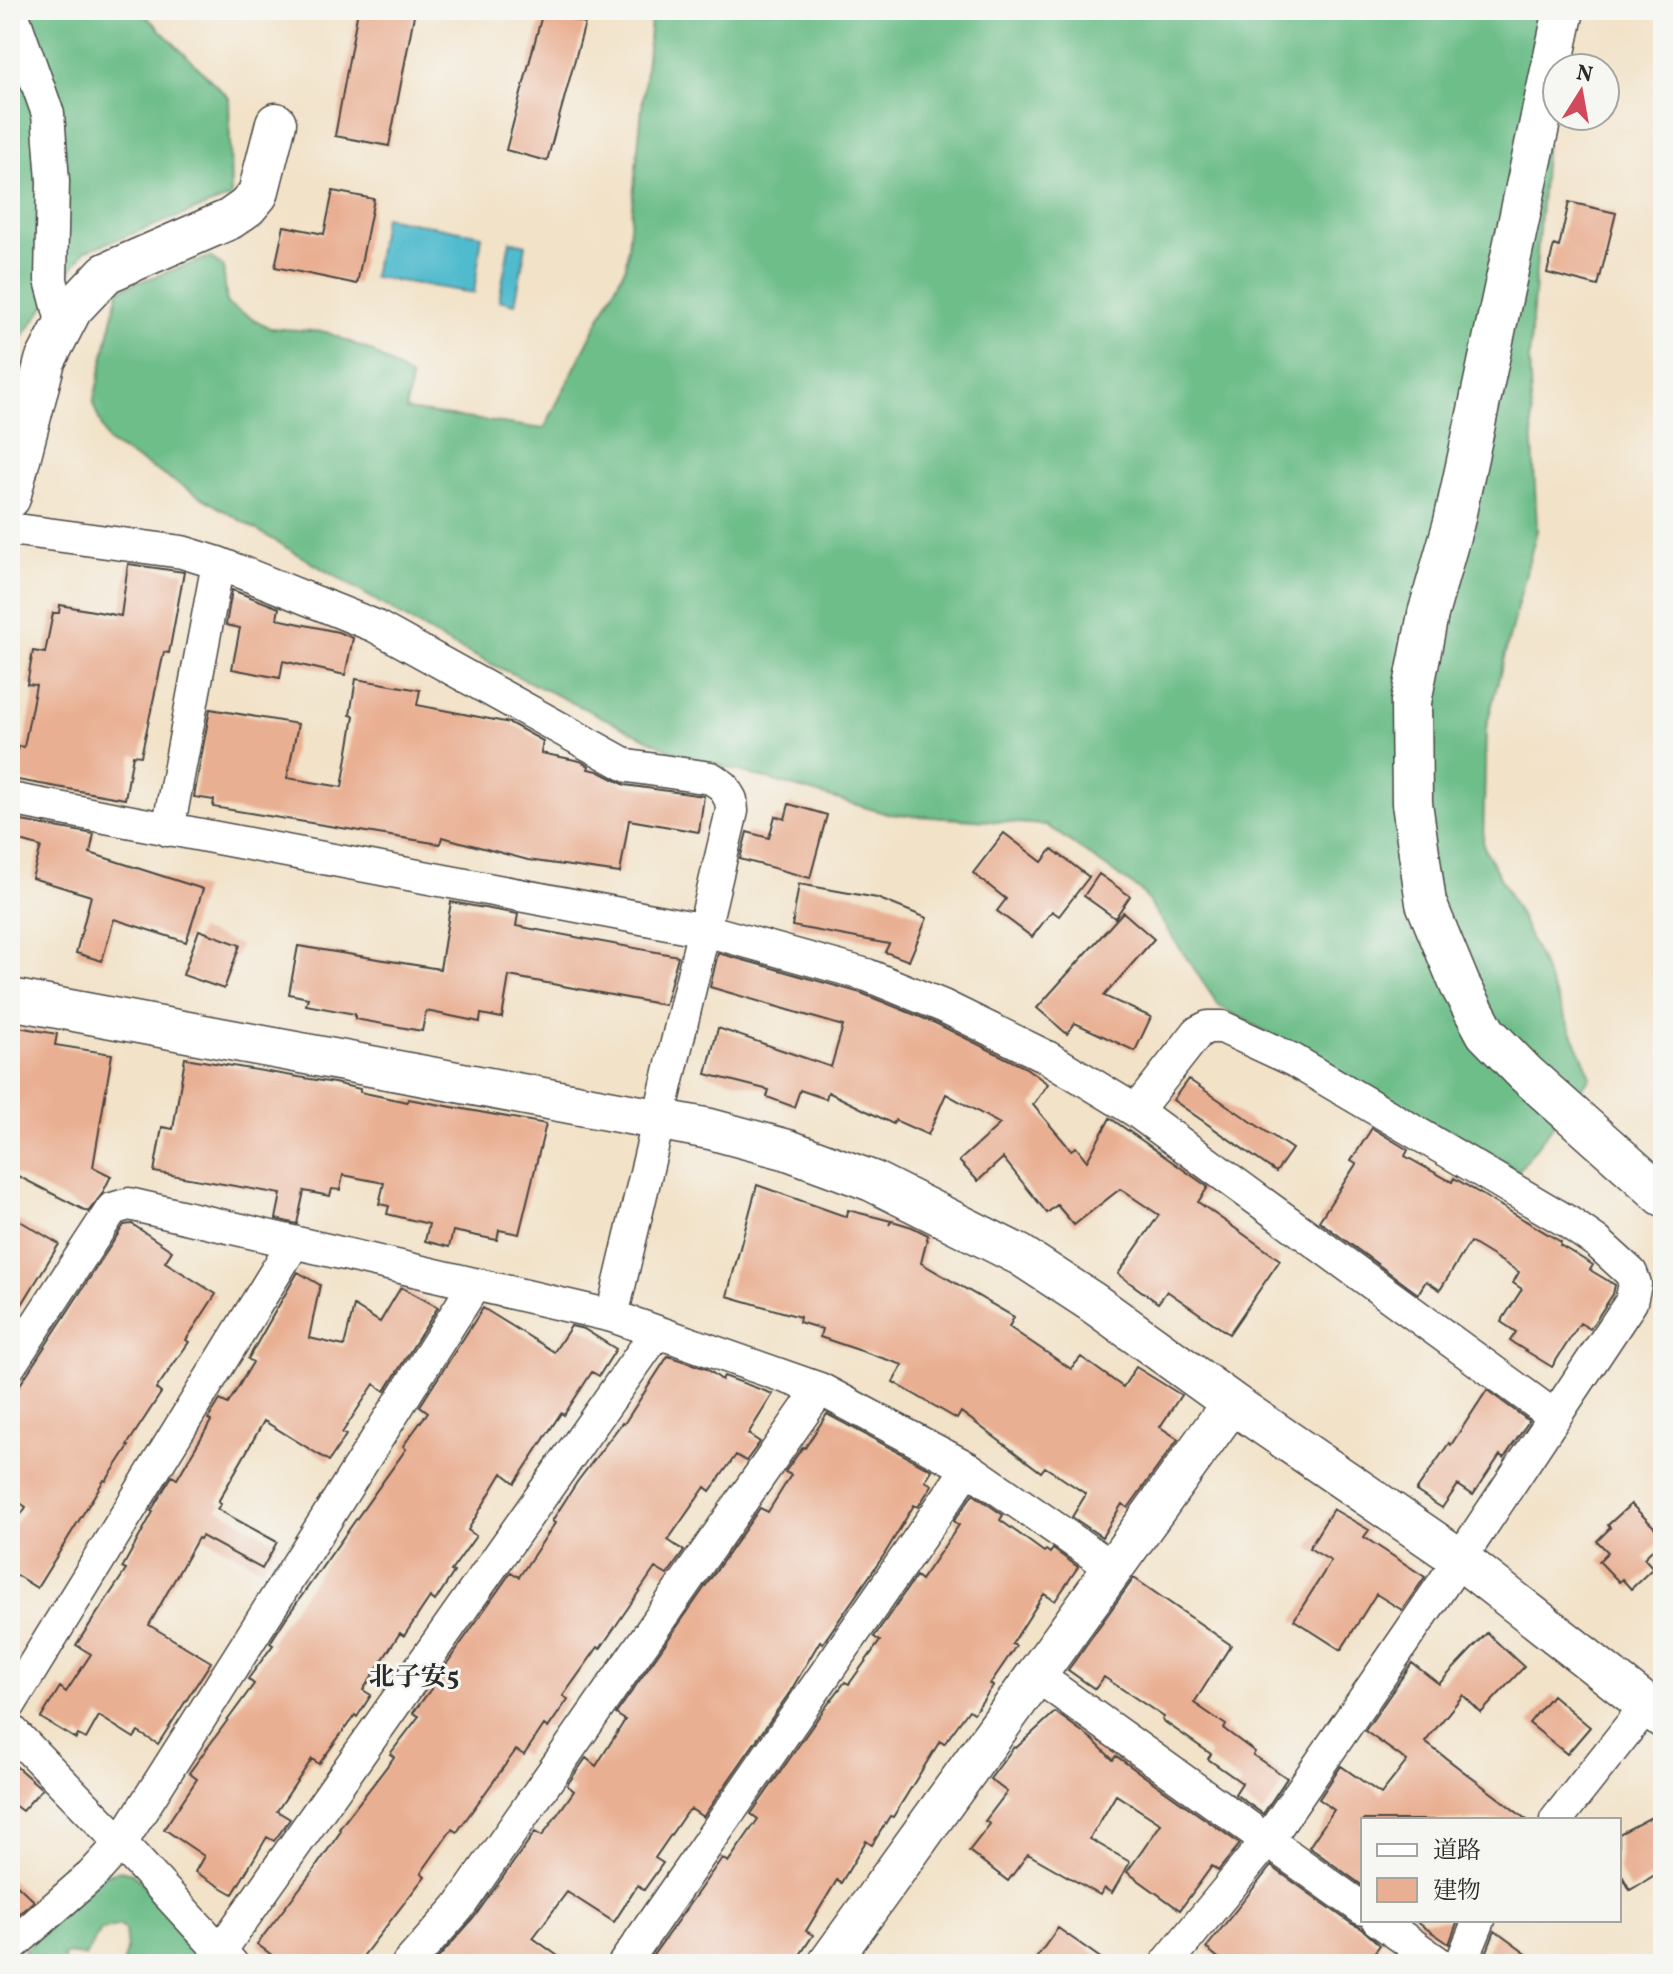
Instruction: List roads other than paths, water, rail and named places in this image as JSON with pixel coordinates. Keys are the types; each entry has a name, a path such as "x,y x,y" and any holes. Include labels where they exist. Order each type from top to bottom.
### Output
{"street":[{"path":"11,10 48,114 53,181 51,280 63,325"},
{"path":"1564,10 1454,522 1425,628 1411,702 1412,803 1426,903 1460,985 1486,1033 1525,1073 1663,1196"},
{"path":"10,498 45,361 72,309 106,273 230,219 247,207 258,194 276,123"},
{"path":"10,529 182,552 218,563 375,626 628,766 711,778 723,786 731,800 732,811 612,1316"},
{"path":"168,830 218,563"},
{"path":"10,799 705,930 867,975 943,1006 1047,1057 1136,1111 1554,1416"},
{"path":"10,999 710,1129 788,1150 872,1181 1020,1255 1460,1559 1655,1712 1558,1818"},
{"path":"1136,1111 1198,1032 1208,1027 1222,1027 1293,1060 1597,1242 1631,1273 1635,1284 1631,1302 1267,1841 1166,1964"},
{"path":"10,1365 112,1209 129,1204 612,1316 820,1389 968,1468 1113,1568"},
{"path":"10,1704 293,1244"},
{"path":"10,1947 92,1875 121,1843 475,1284"},
{"path":"10,1729 227,1957 657,1332"},
{"path":"408,1964 458,1908 820,1389"},
{"path":"828,1964 1232,1403"},
{"path":"624,1964 968,1468"},
{"path":"1036,1675 1361,1908"},
{"path":"1381,1922 1440,1964"},
{"path":"1461,1964 1478,1922"}],"water":[{"path":"384,217 482,235 474,293 373,277"},
{"path":"510,241 526,245 515,304 499,300"}],"district":[{"name":"北子安5","path":"414,1678"}]}
